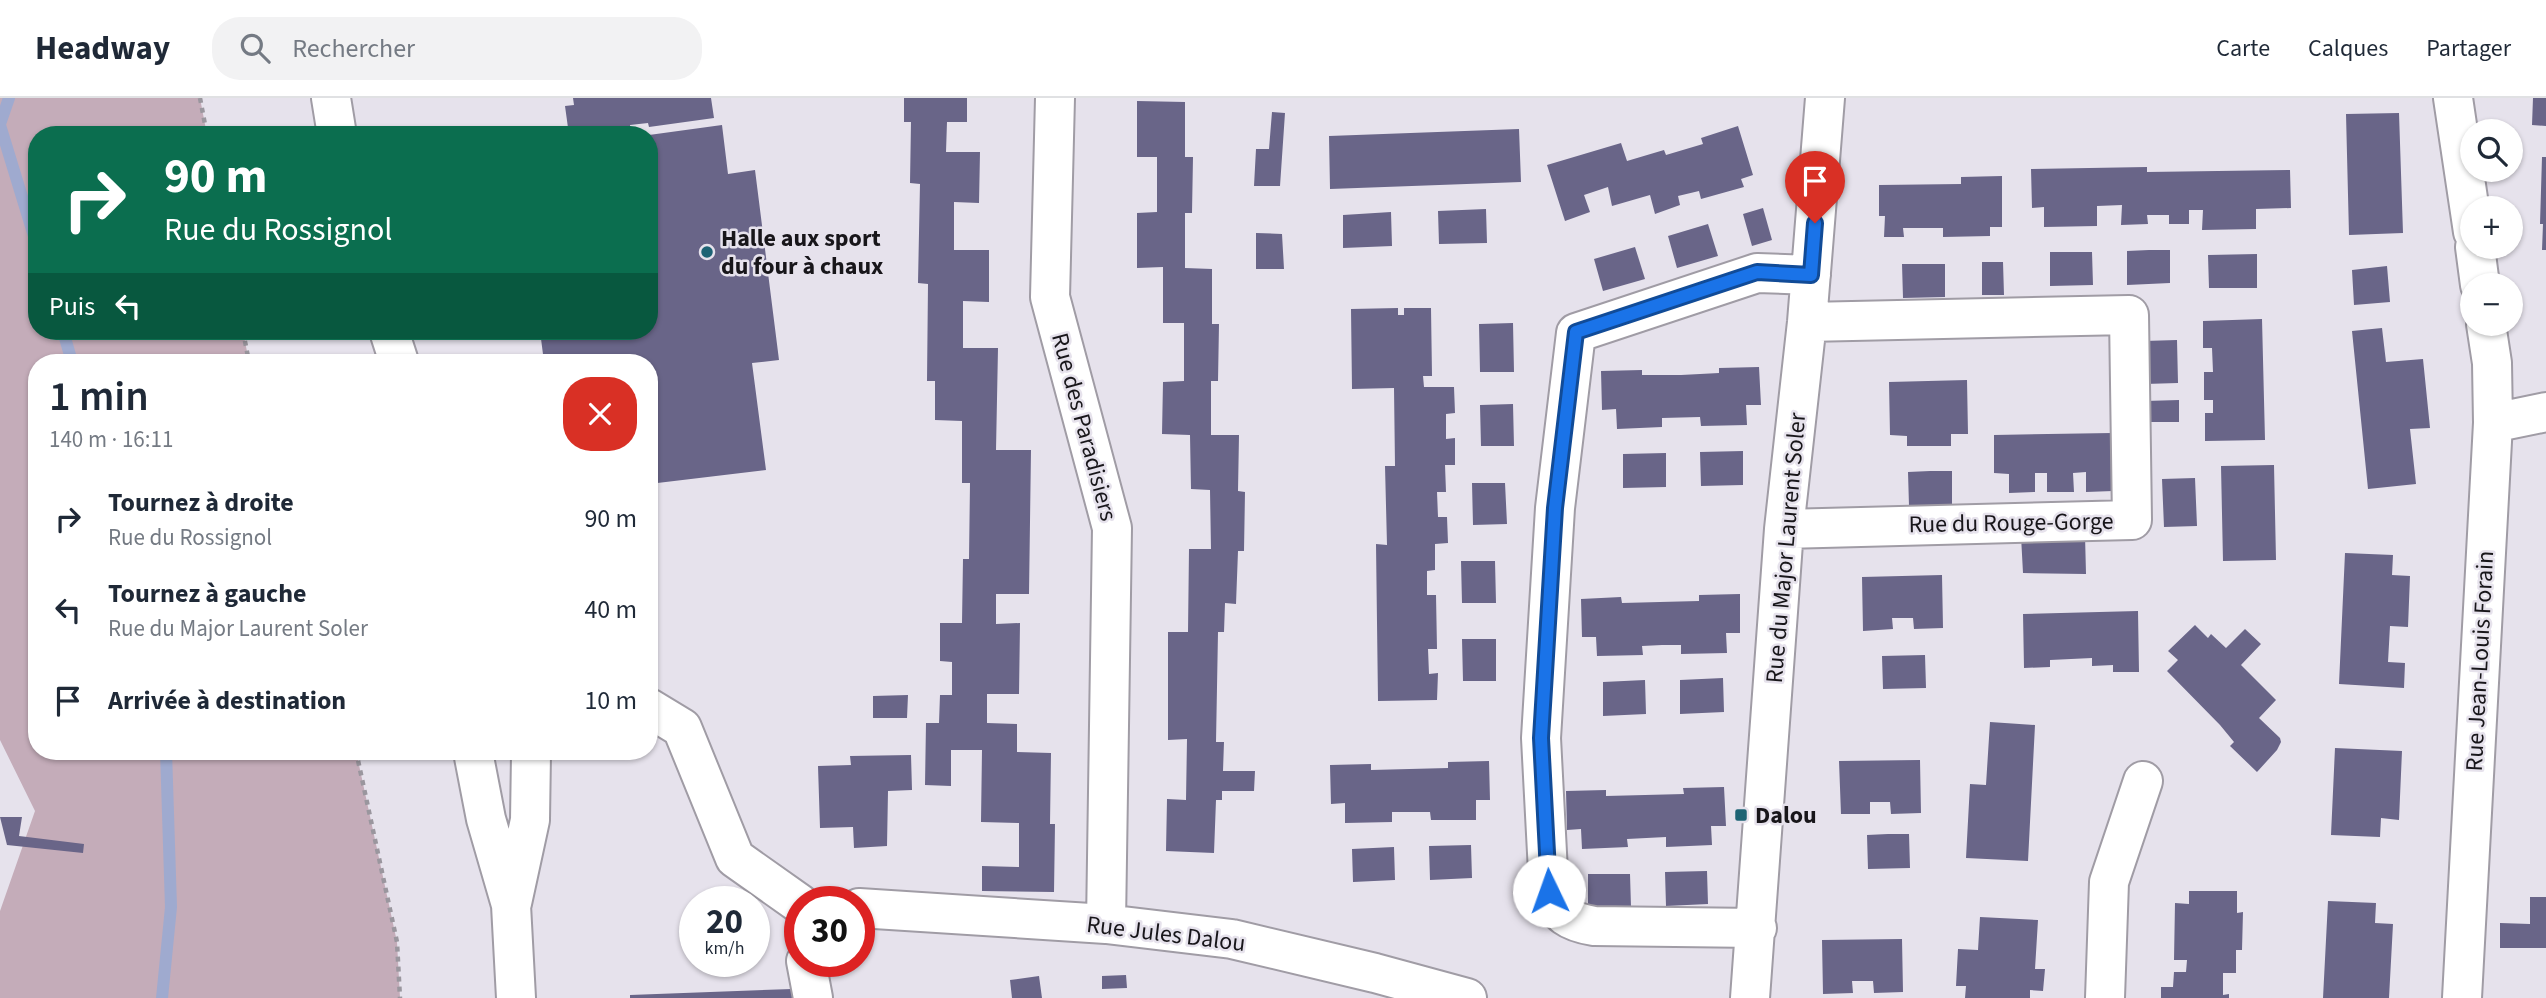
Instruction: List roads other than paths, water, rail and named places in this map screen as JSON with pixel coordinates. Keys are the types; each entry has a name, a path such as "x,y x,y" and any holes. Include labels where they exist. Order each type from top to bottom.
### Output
{"street":[{"path":"331,98 336,126"},
{"name":"Rue des Paradisiers","path":"1055,98 1050,297 1112,528 1106,924"},
{"name":"Rue du Major Laurent Soler","path":"1750,998 1784,529 1807,322 1825,98"},
{"path":"2453,98 2468,196"},
{"path":"1757,928 1594,926 1577,923 1563,916 1554,905 1549,891 1541,738 1555,508 1576,332 1757,272 1811,275"},
{"name":"Rue du Rouge-Gorge","path":"1784,529 2132,520 2129,315 1807,322"},
{"name":"Rue Jean-Louis Forain","path":"2462,998 2493,423 2492,363 2488,336"},
{"path":"2493,423 2546,412"},
{"path":"658,713 682,728 735,858 784,898"},
{"path":"471,760 511,905 516,998"},
{"path":"485,760 493,763 515,760"},
{"path":"511,905 530,820 533,760"},
{"path":"2105,998 2109,882 2143,781"},
{"name":"Rue Jules Dalou","path":"875,909 1106,924 1232,939 1467,998"},
{"path":"809,977 813,998"}],"waterway":[{"path":"0,124 9,98"},
{"path":"0,125 28,217"},
{"path":"66,340 70,354"},
{"path":"162,998 171,907 166,760"}],"place":[{"name":"Halle aux sport du four à chaux","path":"707,252"},
{"name":"Dalou","path":"1741,815"}]}
